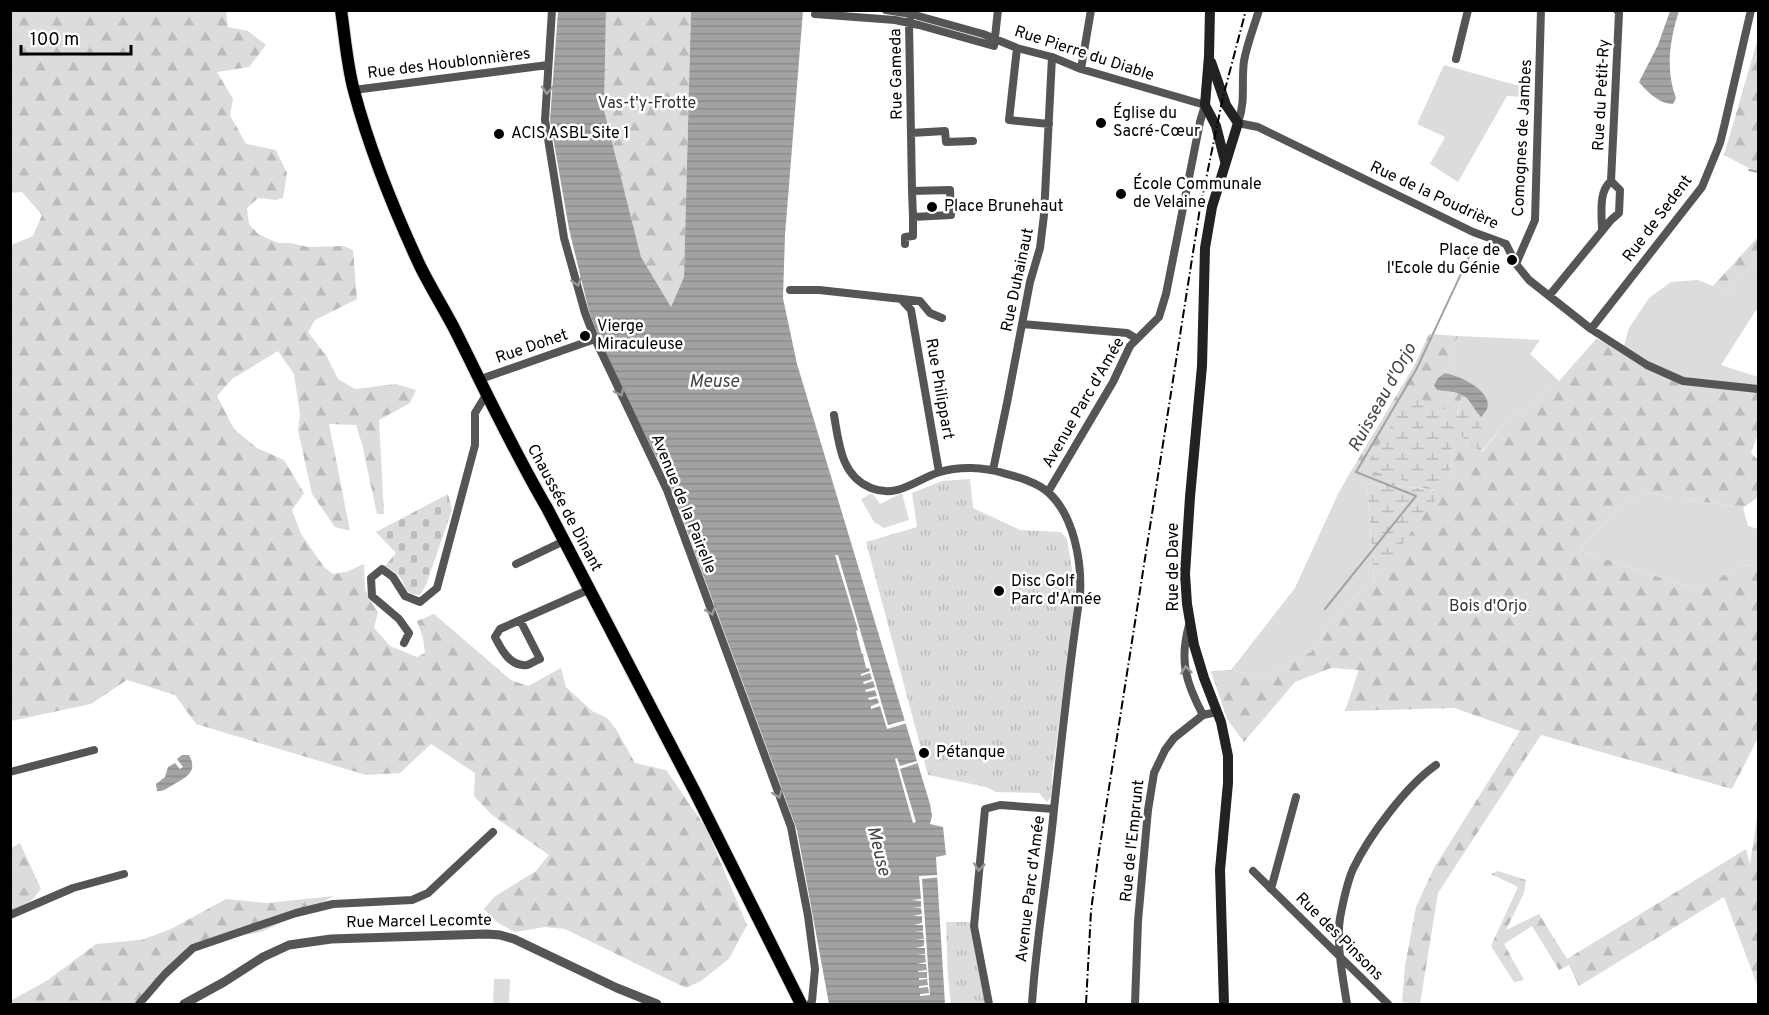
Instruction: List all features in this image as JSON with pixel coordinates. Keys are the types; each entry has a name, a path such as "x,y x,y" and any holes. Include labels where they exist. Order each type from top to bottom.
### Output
{"main road":[{"name":"Chaussée de Dinant","path":"341,10 354,90 365,129 384,182 420,266 700,803 801,1005"},
{"path":"1210,10 1205,105 1216,126 1226,162"},
{"path":"1209,56 1226,105 1238,123 1231,126 1216,126"},
{"path":"1205,105 1212,102 1226,105"},
{"name":"Rue de Dave","path":"1224,1005 1220,870 1229,768 1226,741 1204,678 1189,623 1185,574 1186,539 1202,366 1204,258 1212,207 1238,123"}],"street":[{"name":"Avenue de la Pairelle","path":"552,10 545,120 564,238 585,313 595,339 666,490 791,827 808,916 814,969 810,1005"},
{"name":"Rue Pierre du Diable","path":"886,10 911,14 995,43"},
{"path":"995,43 998,10"},
{"path":"1081,69 1090,10"},
{"path":"1238,123 1244,99 1243,74 1246,51 1260,10"},
{"path":"1456,59 1468,10"},
{"name":"Comognes de Jambes","path":"1516,264 1535,220 1541,10"},
{"name":"Rue du Petit-Ry","path":"1602,231 1602,195 1605,186 1611,181 1619,13 1617,10"},
{"name":"Rue de Sedent","path":"1591,329 1702,186 1722,135 1751,10"},
{"name":"Rue Pierre du Diable","path":"815,14 895,20 919,25 1052,57 1081,69 1205,105"},
{"name":"Rue Gameda","path":"911,14 909,23 912,191"},
{"path":"1017,48 1009,120 1049,124"},
{"name":"Rue Duhainaut","path":"993,470 1030,282 1040,248 1044,214 1052,57"},
{"name":"Rue des Houblonnières","path":"354,90 548,65"},
{"name":"Avenue Parc d'Amée","path":"1032,1005 1040,913 1081,576 1071,530 1058,505 1048,492 1113,382 1130,346 1160,317 1205,105"},
{"name":"Rue de la Poudrière","path":"1238,123 1258,127 1473,232 1506,244 1516,264 1529,280 1591,329 1647,364 1683,381 1758,389"},
{"name":"Rue Gameda","path":"911,133 945,131 946,142 973,141"},
{"name":"Rue du Petit-Ry","path":"1549,296 1619,213 1620,190 1611,181"},
{"path":"905,244 905,237 913,236 912,191 950,190 951,215 913,217"},
{"path":"790,290 819,290 920,301 930,313"},
{"path":"900,299 911,310 930,313 942,318"},
{"name":"Rue Philippart","path":"911,310 939,472"},
{"path":"1022,324 1127,333 1137,339"},
{"name":"Rue Dohet","path":"478,380 595,339"},
{"path":"404,643 409,633 399,619 372,596 371,578 382,569 393,577 405,596 420,602 436,588 475,445 475,413 486,395"},
{"path":"834,416 844,464 854,477 879,491 891,492 913,485 939,472 958,469 993,470 1022,478 1048,492"},
{"path":"516,564 564,542"},
{"path":"520,620 540,659 526,665 514,662 502,653 495,637 500,629 520,620 588,590"},
{"path":"1189,623 1184,642 1187,678 1190,691 1203,715"},
{"name":"Rue de l'Emprunt","path":"1135,1005 1138,910 1154,773 1159,760 1174,738 1203,715 1217,712"},
{"path":"10,772 94,750"},
{"path":"1347,1005 1340,958 1340,920 1352,872 1372,837 1393,808 1425,772 1436,765"},
{"name":"Rue des Pinsons","path":"1271,889 1296,797"},
{"path":"989,1005 974,926 985,809 1000,805 1054,809"},
{"path":"139,1005 165,974 193,948 296,913 333,904 412,900 428,893 493,832"},
{"name":"Rue des Pinsons","path":"1253,871 1389,1005"},
{"path":"10,915 73,888 124,874"},
{"name":"Rue Marcel Lecomte","path":"184,1005 263,957 289,945 332,939 487,933 514,939 657,1005"}],"green space":[{"path":"11,11 226,11 228,27 248,31 266,45 249,67 217,72 233,99 230,115 246,144 276,150 287,173 283,198 276,200 258,198 247,208 249,224 258,234 278,243 308,247 344,246 353,250 357,299 315,320 308,332 327,357 338,379 355,389 396,384 416,390 410,403 379,420 384,514 377,514 356,425 329,424 350,531 335,527 312,494 298,430 300,415 294,374 278,351 232,379 217,396 234,429 257,448 284,460 304,493 292,510 301,534 324,567 333,574 346,572 364,564 365,590 378,612 374,628 390,646 417,657 425,653 417,621 434,614 511,680 528,686 561,668 566,687 592,711 607,718 616,729 635,763 666,770 706,828 747,925 729,959 701,981 686,988 565,929 545,927 515,932 498,923 484,909 494,897 536,871 549,855 492,815 474,796 475,773 431,744 400,773 366,775 196,724 175,695 127,680 91,704 11,721 11,245 33,236 42,215 22,192 11,193"},
{"name":"Vas-t'y-Frotte","path":"606,11 691,11 684,277 671,307 641,257 604,110"},
{"path":"1758,38 1758,173 1724,155"},
{"path":"1444,65 1523,87 1522,97 1507,96 1458,182 1430,164 1445,137 1417,124"},
{"path":"1758,237 1758,258 1728,292 1713,286"},
{"path":"1758,258 1758,311 1756,310 1721,365 1758,377 1758,389 1683,381 1623,349 1629,328 1649,298 1671,282 1698,280 1728,292"},
{"name":"Bois d'Orjo","path":"1429,334 1458,336 1445,373 1438,378 1437,390 1462,394 1442,490 1450,476 1452,447 1459,433 1482,452 1505,423 1559,381 1596,339 1623,349 1683,381 1758,389 1758,434 1751,453 1758,460 1758,497 1743,508 1647,493 1620,506 1579,550 1697,590 1741,566 1758,565 1758,738 1732,789 1541,735 1438,893 1420,1004 1402,1002 1405,966 1416,907 1434,868 1520,731 1454,708 1345,711 1359,670 1331,668 1295,682 1244,742 1227,719 1211,671 1231,670 1267,679 1284,664 1311,652 1337,612 1374,582 1441,490 1367,483 1347,478 1415,364"},
{"path":"1458,336 1540,340 1530,354 1559,381 1505,423 1481,452 1481,417 1487,410 1488,402 1474,385 1445,373"},
{"path":"1411,394 1458,416 1462,394 1481,417 1481,452 1459,434 1452,447 1450,476 1442,491 1374,582 1367,483 1438,490 1364,469"},
{"path":"1347,478 1367,483 1374,582 1337,612 1311,652 1284,664 1267,679 1231,670 1295,588"},
{"path":"970,479 973,508 1020,530 1061,532 1067,539 1076,594 1051,797 1047,802 1039,793 996,792 986,787 928,775 866,542 917,527 912,493 942,481"},
{"path":"872,493 880,504 902,493 909,520 884,528 874,522 861,499"},
{"path":"1647,493 1743,508 1748,526 1758,529 1758,565 1741,566 1697,590 1579,550 1620,506"},
{"path":"448,494 452,510 426,585 420,595 410,593 397,574 385,566 396,553 376,532"},
{"path":"1758,811 1758,987 1724,897 1579,986 1569,965 1559,970 1532,926 1504,944 1524,980 1514,982 1491,946 1518,887 1491,874 1498,871 1526,880 1524,893 1506,930 1539,914 1567,959 1746,849 1750,864"},
{"path":"20,843 41,889 32,900 11,911 10,849"},
{"path":"334,896 261,932 234,937 198,949 138,1004 11,1004 10,1001 48,980 96,944 141,940 171,929 226,899 267,903"},
{"path":"946,922 970,922 985,1004 951,1004"},
{"path":"494,979 510,979 509,1004 493,1004"}],"water":[{"name":"Meuse","path":"558,11 606,11 604,110 641,257 671,307 684,277 691,11 803,11 785,235 783,298 797,364 930,804 932,816 930,824 943,827 946,855 936,857 945,1004 829,1004 797,830 669,482 606,358 589,311 569,229 550,120"},
{"path":"1670,11 1679,11 1670,54 1671,76 1676,98 1673,104 1659,100 1639,82 1658,45"},
{"path":"1445,373 1474,385 1485,396 1488,402 1487,409 1481,417 1463,395 1437,390 1434,385"},
{"path":"182,755 189,755 192,761 189,774 166,789 157,791 156,784 165,777 168,767 175,763 180,769 183,767 177,759"}],"pier":[{"path":"835,555 838,555 888,725 907,720 908,723 887,729 880,706 871,709 871,706 879,703 877,698 869,700 868,698 877,696 875,690 866,692 865,690 875,687 873,681 864,684 863,682 872,679 870,673 861,676 870,671 866,668 863,655 865,654 862,654 856,631 858,630"},
{"path":"897,758 900,766 917,761 918,763 900,769 916,822 913,823 895,759"},
{"path":"940,875 940,877 922,879 930,995 920,996 920,994 929,993 928,987 919,988 919,986 928,985 927,979 919,980 919,978 927,978 927,972 918,972 927,970 926,964 917,964 926,962 925,955 917,955 925,954 925,948 916,948 924,946 924,940 915,940 924,939 923,932 914,932 923,931 923,925 914,925 922,923 922,916 913,916 922,914 921,908 912,907 921,907 921,901 911,900 921,899 919,876"}],"waterway":[{"name":"Ruisseau d'Orjo","path":"1749,170 1758,172"},
{"name":"Ruisseau d'Orjo","path":"1325,609 1416,496 1356,472 1416,370 1475,244"}],"railway":[{"path":"1086,1004 1091,911 1098,858 1200,208 1223,97 1246,10"}],"place":[{"name":"Église du Sacré-Cœur","path":"1101,123"},
{"name":"ACIS ASBL Site 1","path":"499,134"},
{"name":"École Communale de Velaine","path":"1121,194"},
{"name":"Place Brunehaut","path":"932,207"},
{"name":"Place de l'Ecole du Génie","path":"1512,260"},
{"name":"Vierge Miraculeuse","path":"585,336"},
{"name":"Disc Golf Parc d'Amée","path":"999,591"},
{"name":"Pétanque","path":"924,753"}]}
